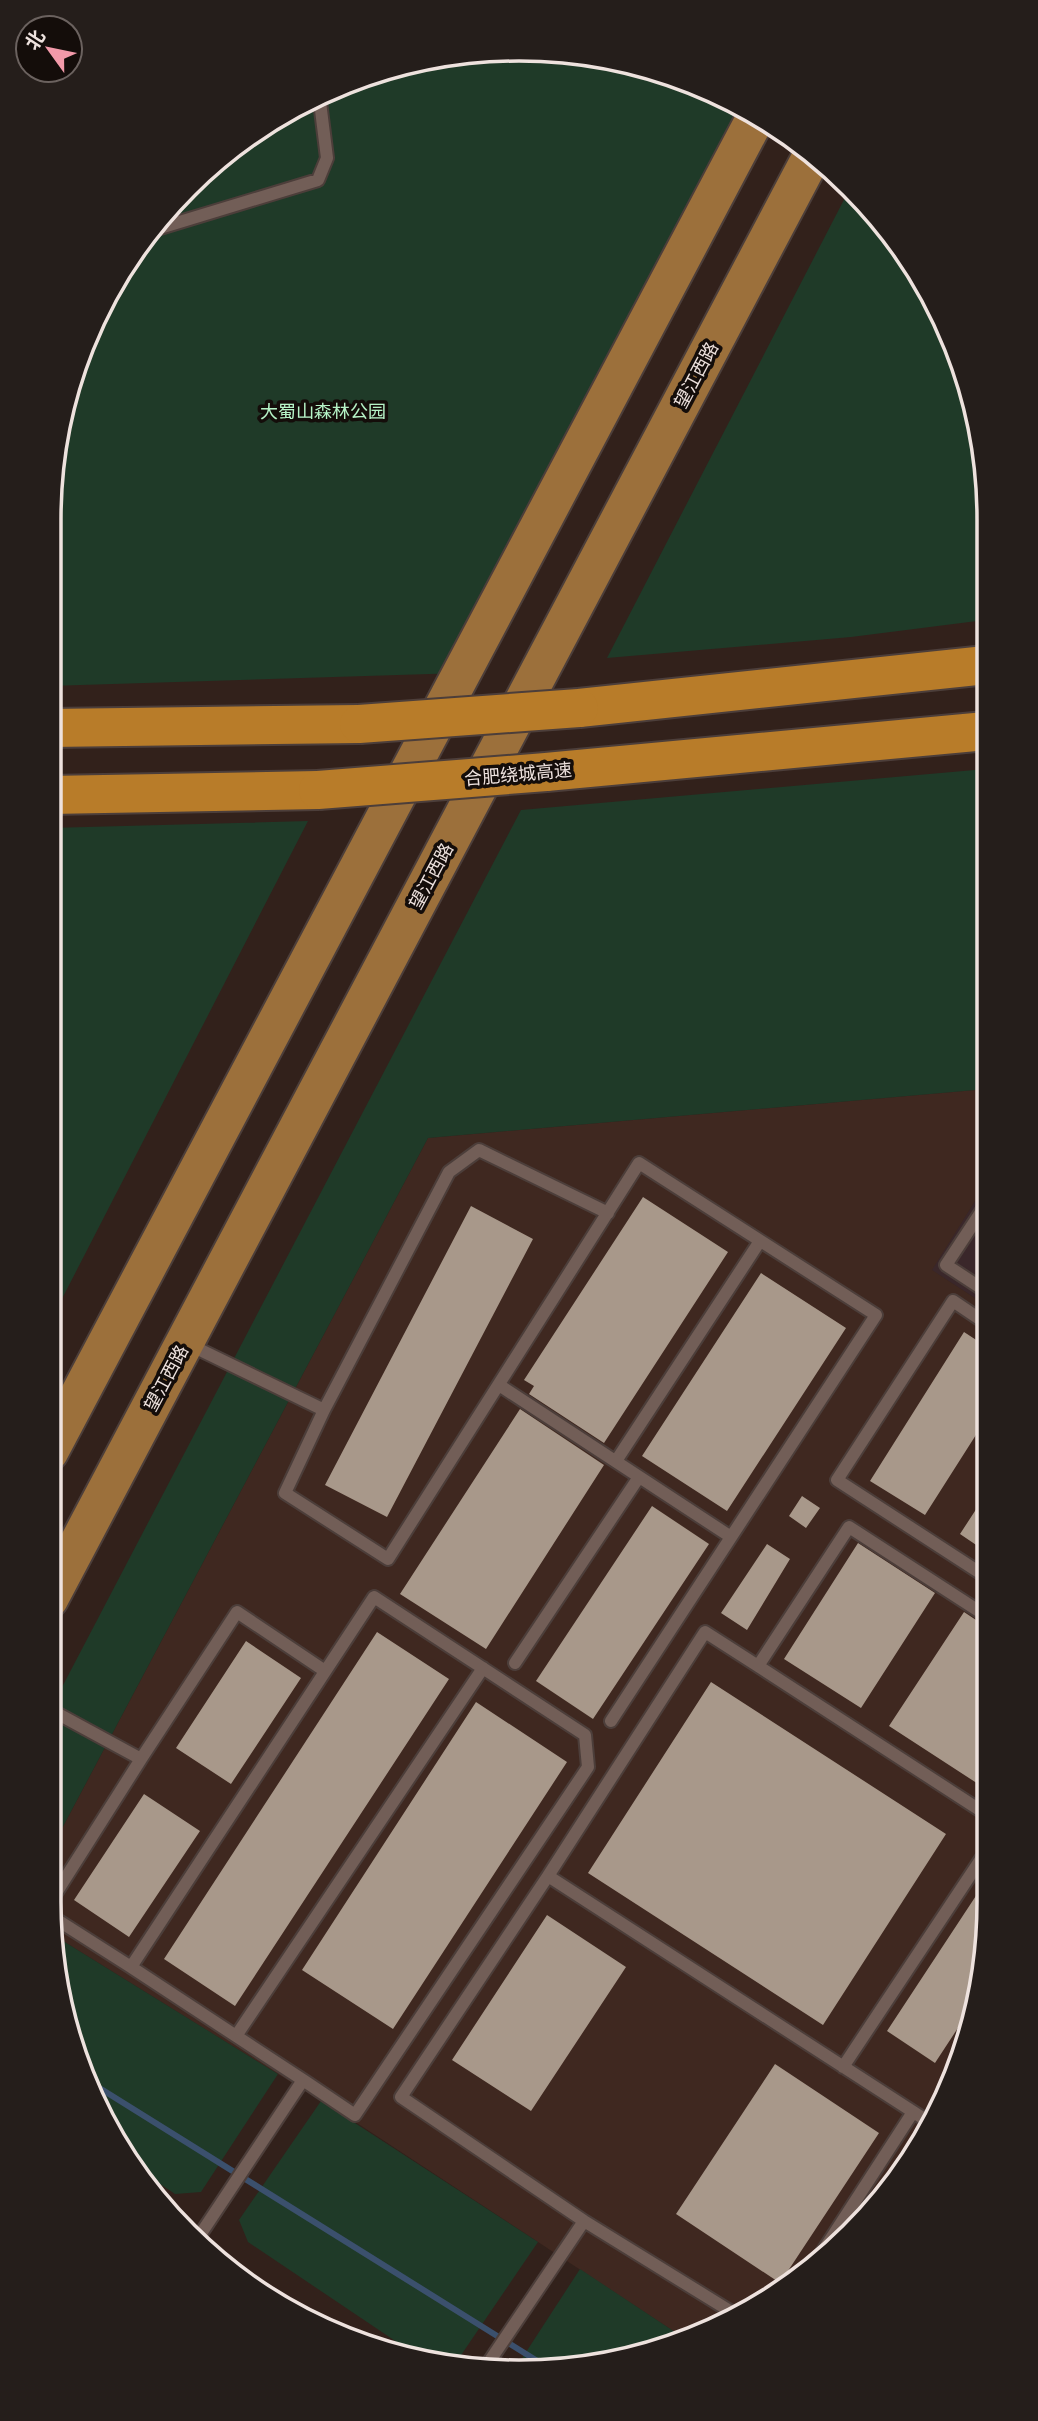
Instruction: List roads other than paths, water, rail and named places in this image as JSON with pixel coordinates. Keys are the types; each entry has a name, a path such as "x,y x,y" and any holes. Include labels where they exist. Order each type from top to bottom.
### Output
{"highway":[{"path":"61,728 359,724 579,708 977,667"},
{"name":"合肥绕城高速","path":"61,794 318,790 546,772 977,732"}],"main road":[{"path":"61,1429 752,125"},
{"name":"望江西路","path":"61,1576 808,164"}],"lane":[{"path":"168,226 318,180 327,158 321,106"},
{"path":"608,1213 479,1150 450,1172 324,1410 285,1493 388,1559 499,1385 608,1213 639,1163 876,1315 611,1721"},
{"path":"977,1218 946,1265 977,1285"},
{"path":"616,1461 760,1241"},
{"path":"977,1317 953,1301 837,1480 977,1571"},
{"path":"184,1343 324,1410"},
{"path":"499,1385 731,1537"},
{"path":"515,1663 639,1477"},
{"path":"758,1666 849,1527 977,1611"},
{"path":"62,1923 355,2115 588,1768 585,1735 374,1597 131,1968"},
{"path":"61,1885 237,1612 326,1671"},
{"path":"727,2309 584,2221 401,2097 548,1876 705,1632 977,1808"},
{"path":"236,2036 483,1668"},
{"path":"61,1716 141,1759"},
{"path":"843,2067 977,1865"},
{"path":"548,1876 922,2118"},
{"path":"202,2232 303,2080"},
{"path":"834,2235 913,2112"},
{"path":"491,2359 584,2221"}],"waterway":[{"path":"101,2089 535,2359"}],"park label":[{"name":"大蜀山森林公园","path":"323,411"}]}
